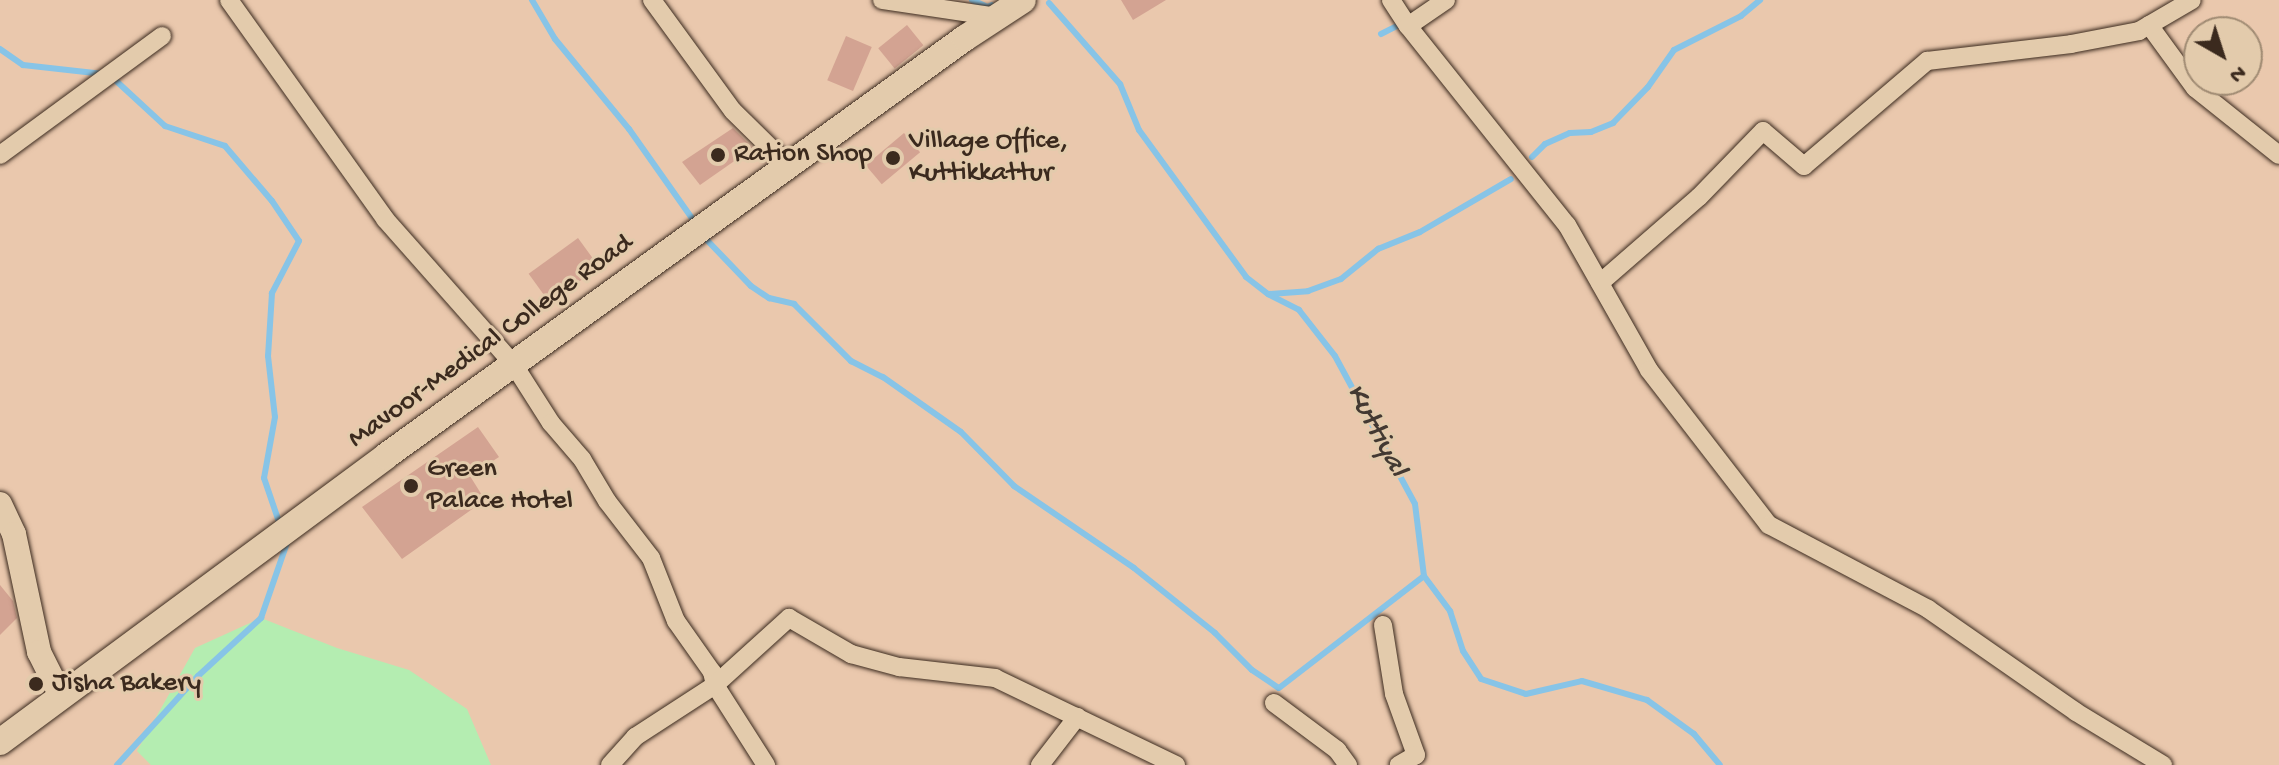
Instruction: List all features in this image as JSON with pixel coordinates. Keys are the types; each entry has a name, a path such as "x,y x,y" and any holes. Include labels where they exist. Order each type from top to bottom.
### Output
{"main road":[{"name":"Mavoor-Medical College Road","path":"0,742 788,165 1023,0"}],"street":[{"path":"229,0 385,219 514,365 551,423 582,459 620,519 651,558 676,621 712,672 715,685 766,765"},
{"path":"652,0 733,111 788,165"},
{"path":"882,0 997,17"},
{"path":"1391,0 1408,26 1567,225 1649,370 1769,525 1928,609 2076,712 2163,765"},
{"path":"1408,26 1446,0"},
{"path":"1600,283 1699,197 1763,131 1804,166 1927,61 2071,44 2139,31 2192,0"},
{"path":"2149,25 2195,88 2279,155"},
{"path":"0,155 162,36"},
{"path":"0,504 14,534 35,642 61,696"},
{"path":"610,765 635,737 715,685 789,618 851,654 899,667 995,678 1176,765"},
{"path":"1383,625 1394,694 1416,755 1399,765"},
{"path":"1274,703 1337,750 1348,765"},
{"path":"1040,765 1077,717"}],"green space":[{"path":"261,618 337,648 409,670 467,709 491,765 151,765 137,751 195,648"}],"building":[{"path":"1121,0 1166,0 1133,20"},
{"path":"907,25 923,45 895,68 878,48"},
{"path":"846,36 872,47 853,91 827,80"},
{"name":"Ration Shop","path":"733,128 753,148 700,185 682,162"},
{"name":"Village Office, Kuttikkattur","path":"904,133 920,152 882,184 866,165"},
{"path":"578,238 599,267 550,303 529,274"},
{"path":"478,427 499,457 470,476 485,500 402,559 362,507"},
{"path":"0,585 13,601 17,618 0,635"}],"waterway":[{"path":"532,0 555,39 629,129 691,217"},
{"path":"972,0 988,7 992,5"},
{"path":"1532,157 1545,144 1570,133 1591,132 1613,123 1648,87 1674,50 1741,16 1760,0"},
{"name":"Kuttiyal","path":"1049,3 1120,84 1139,130 1246,277 1268,294 1299,310 1335,356 1415,504 1424,576 1450,611 1463,651 1481,679 1526,694 1582,681 1647,700 1694,734 1720,765"},
{"path":"1381,34 1397,26"},
{"path":"0,49 23,65 103,74"},
{"path":"113,78 165,126 225,146 272,201 299,241 272,293 268,356 275,417 264,478 280,525"},
{"path":"1269,294 1308,291 1341,279 1378,249 1420,232 1511,179"},
{"path":"704,237 751,286 769,298 794,304 851,361 883,377 961,432 1014,486 1134,568 1215,633 1252,670 1279,688 1424,576"},
{"path":"117,765 198,676 261,618 288,540"}],"place":[{"name":"Ration Shop","path":"718,155"},
{"name":"Village Office, Kuttikkattur","path":"893,158"},
{"name":"Green Palace Hotel","path":"411,486"},
{"name":"Jisha Bakery","path":"36,684"}]}
